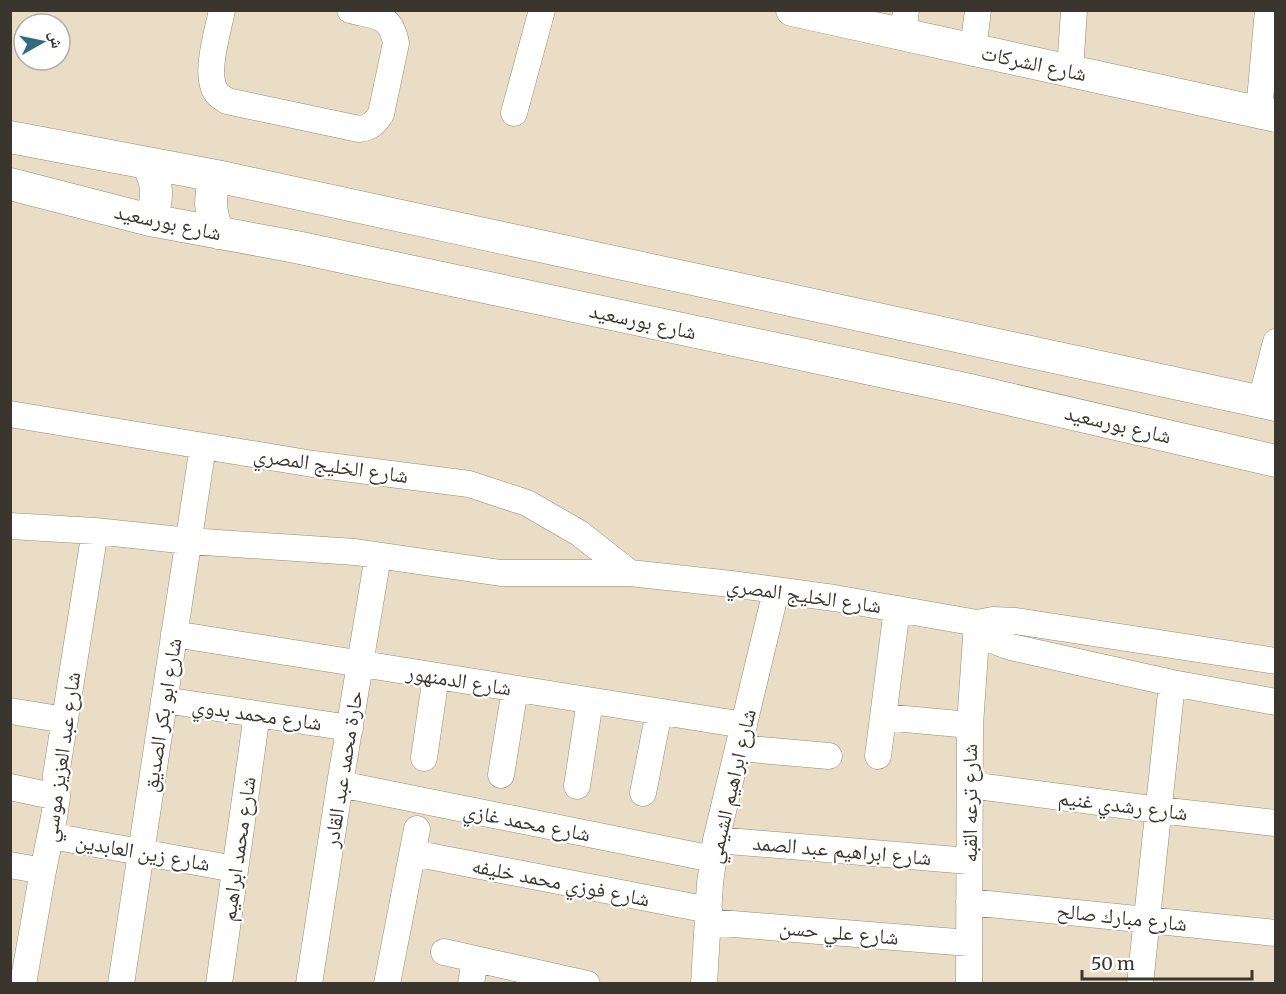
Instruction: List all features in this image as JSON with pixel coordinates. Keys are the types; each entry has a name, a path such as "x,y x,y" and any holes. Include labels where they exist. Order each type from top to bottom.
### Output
{"main road":[{"name":"شارع الشركات","path":"792,10 904,23 973,50 1267,114"},
{"path":"10,137 216,176 1268,403"},
{"path":"147,163 153,173 156,191 155,209 150,220"},
{"path":"216,176 210,199 213,222 219,233"},
{"name":"شارع بورسعيد","path":"10,184 150,220 307,249 965,389 1275,461"}],"street":[{"path":"222,10 210,71 212,85 217,94 226,101 359,129 368,128 381,114 396,44 390,23 381,18 350,10"},
{"path":"514,113 542,10"},
{"path":"973,50 978,10"},
{"path":"1070,71 1074,10"},
{"path":"1267,114 1268,10"},
{"path":"1268,403 1275,342"},
{"name":"شارع الخليج المصري","path":"10,414 313,464 469,484 527,503 579,533 630,573"},
{"name":"شارع ابو بكر الصديق","path":"121,984 203,446"},
{"name":"شارع الخليج المصري","path":"10,526 355,552 501,573 630,573 834,598 976,623 993,620 1016,621 1275,661"},
{"name":"شارع عبد العزيز موسي","path":"23,984 51,836 57,796 56,775 95,531"},
{"name":"حارة محمد عبد القادر","path":"309,984 378,556"},
{"name":"شارع ابراهيم الشيمي","path":"704,984 710,883 715,850 776,591"},
{"path":"878,756 897,609"},
{"path":"976,623 992,640 1011,647 1172,683 1275,702"},
{"name":"شارع ترعه القبه","path":"969,984 970,725 976,623"},
{"name":"شارع الدمنهور","path":"174,634 659,712 741,737 829,756"},
{"path":"424,758 436,676"},
{"path":"1140,984 1172,683"},
{"path":"501,776 515,689"},
{"name":"شارع محمد بدوي","path":"164,700 350,728"},
{"path":"577,786 590,701"},
{"path":"10,711 65,720"},
{"path":"643,793 659,712"},
{"name":"شارع محمد ابراهيم","path":"219,984 257,714"},
{"path":"883,717 970,725"},
{"name":"شارع محمد غازي","path":"340,784 715,850"},
{"name":"شارع رشدي غنيم","path":"970,785 1275,823"},
{"path":"10,787 57,796"},
{"name":"شارع زين العابدين","path":"51,836 235,869"},
{"name":"شارع فوزي محمد خليفه","path":"387,984 415,841 709,916"},
{"name":"شارع ابراهيم عبد الصمد","path":"715,850 969,861"},
{"path":"10,864 43,871"},
{"name":"شارع مبارك صالح","path":"969,902 1275,933"},
{"name":"شارع علي حسن","path":"709,916 969,943"},
{"path":"444,952 473,971 587,984"}]}
